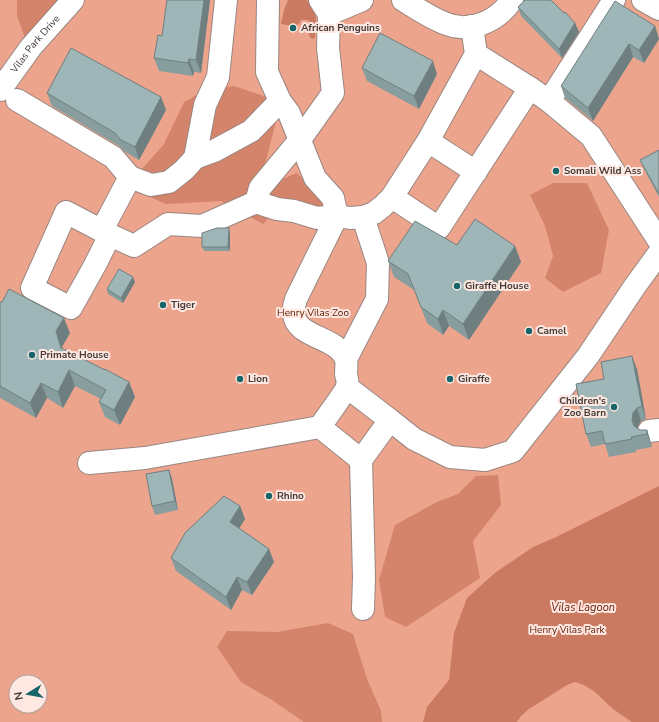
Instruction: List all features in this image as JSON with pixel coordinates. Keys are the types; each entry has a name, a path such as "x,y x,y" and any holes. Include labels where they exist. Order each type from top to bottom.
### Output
{"street":[{"name":"Vilas Park Drive","path":"8,95 32,47 73,0"},
{"path":"195,158 205,105 218,77 226,0"},
{"path":"268,0 267,72 280,101 289,113 299,142 315,178 333,198 337,216 296,299 294,312 297,324 301,328 306,332 337,347 346,359"},
{"path":"256,202 260,188 299,142 333,93 325,7 362,0"},
{"path":"403,0 445,24 456,26 479,25 490,21 499,15 512,0"},
{"path":"549,101 614,0"},
{"path":"130,177 106,233 134,246 168,224 202,226 256,202 277,209 294,210 316,218 337,216 350,218 363,217 374,213 392,197 428,141 476,54 472,26"},
{"path":"476,54 549,101 591,136 659,241"},
{"path":"392,197 439,228 530,88"},
{"path":"8,95 113,157 130,177 151,185 169,182 184,170 195,158 214,151 251,131 280,101"},
{"path":"428,141 476,172"},
{"path":"90,463 145,458 320,427 347,387 346,359 377,299 378,262 363,217"},
{"path":"347,387 414,439 450,457 485,460 513,451 588,356 659,253"},
{"path":"362,609 364,577 361,460 390,420"},
{"path":"320,427 361,460"}],"green space":[{"name":"Henry Vilas Zoo","path":"0,0 659,0 659,722 0,722"}],"shaded area":[{"path":"17,0 62,0 25,38 17,16"},
{"path":"234,86 269,98 277,118 265,164 280,180 297,173 332,210 272,215 263,224 221,201 166,204 143,194 142,169 164,144 184,102 206,90"},
{"path":"553,183 587,183 609,230 601,273 563,292 545,278 553,256 545,226 530,195"},
{"path":"498,475 501,505 473,541 480,578 406,627 385,617 379,580 395,525 437,502 458,494 476,476"},
{"path":"328,623 353,634 367,679 381,711 382,722 304,722 272,700 241,682 217,647 227,631 277,632"}],"water":[{"path":"288,0 308,1 316,17 315,38 312,39 308,32 311,29 311,23 308,20 301,20 299,24 293,26 281,24"},
{"name":"Vilas Lagoon","path":"659,486 659,722 632,722 613,709 595,692 584,685 575,682 567,685 529,709 517,722 423,722 427,707 449,680 454,633 467,598 496,572 533,547"}],"building":[{"path":"167,0 204,0 196,60 189,59 188,63 154,58 158,35 162,36"},
{"path":"525,0 551,0 575,23 559,49 518,7"},
{"path":"615,1 655,26 639,50 629,44 588,108 561,86"},
{"path":"380,33 433,61 414,96 362,68"},
{"path":"71,48 161,97 135,147 121,140 115,133 47,93"},
{"path":"659,150 659,194 640,160"},
{"name":"Giraffe House","path":"475,219 515,246 463,324 443,310 438,319 421,307 408,274 388,261 415,221 457,245"},
{"path":"217,228 229,228 228,247 202,247 202,233"},
{"path":"119,269 133,277 121,298 107,289"},
{"name":"Primate House","path":"9,289 64,318 56,331 61,348 129,382 114,410 99,402 106,390 69,370 58,392 41,383 30,403 0,386 0,302 2,302"},
{"name":"Children's Zoo Barn","path":"632,356 642,406 637,408 633,413 632,420 634,426 640,430 647,430 647,434 631,437 632,439 605,444 602,431 586,434 576,384 604,379 601,362"},
{"path":"169,470 175,501 152,506 146,474"},
{"path":"224,496 240,506 230,522 269,549 247,582 237,577 226,597 171,558 185,533"}],"place":[{"name":"African Penguins","path":"293,28"},
{"name":"Somali Wild Ass","path":"556,171"},
{"name":"Giraffe House","path":"457,286"},
{"name":"Tiger","path":"163,305"},
{"name":"Camel","path":"529,331"},
{"name":"Primate House","path":"32,355"},
{"name":"Lion","path":"240,379"},
{"name":"Giraffe","path":"450,379"},
{"name":"Children's Zoo Barn","path":"614,407"},
{"name":"Rhino","path":"269,496"}],"park label":[{"name":"Henry Vilas Park","path":"567,630"}]}
